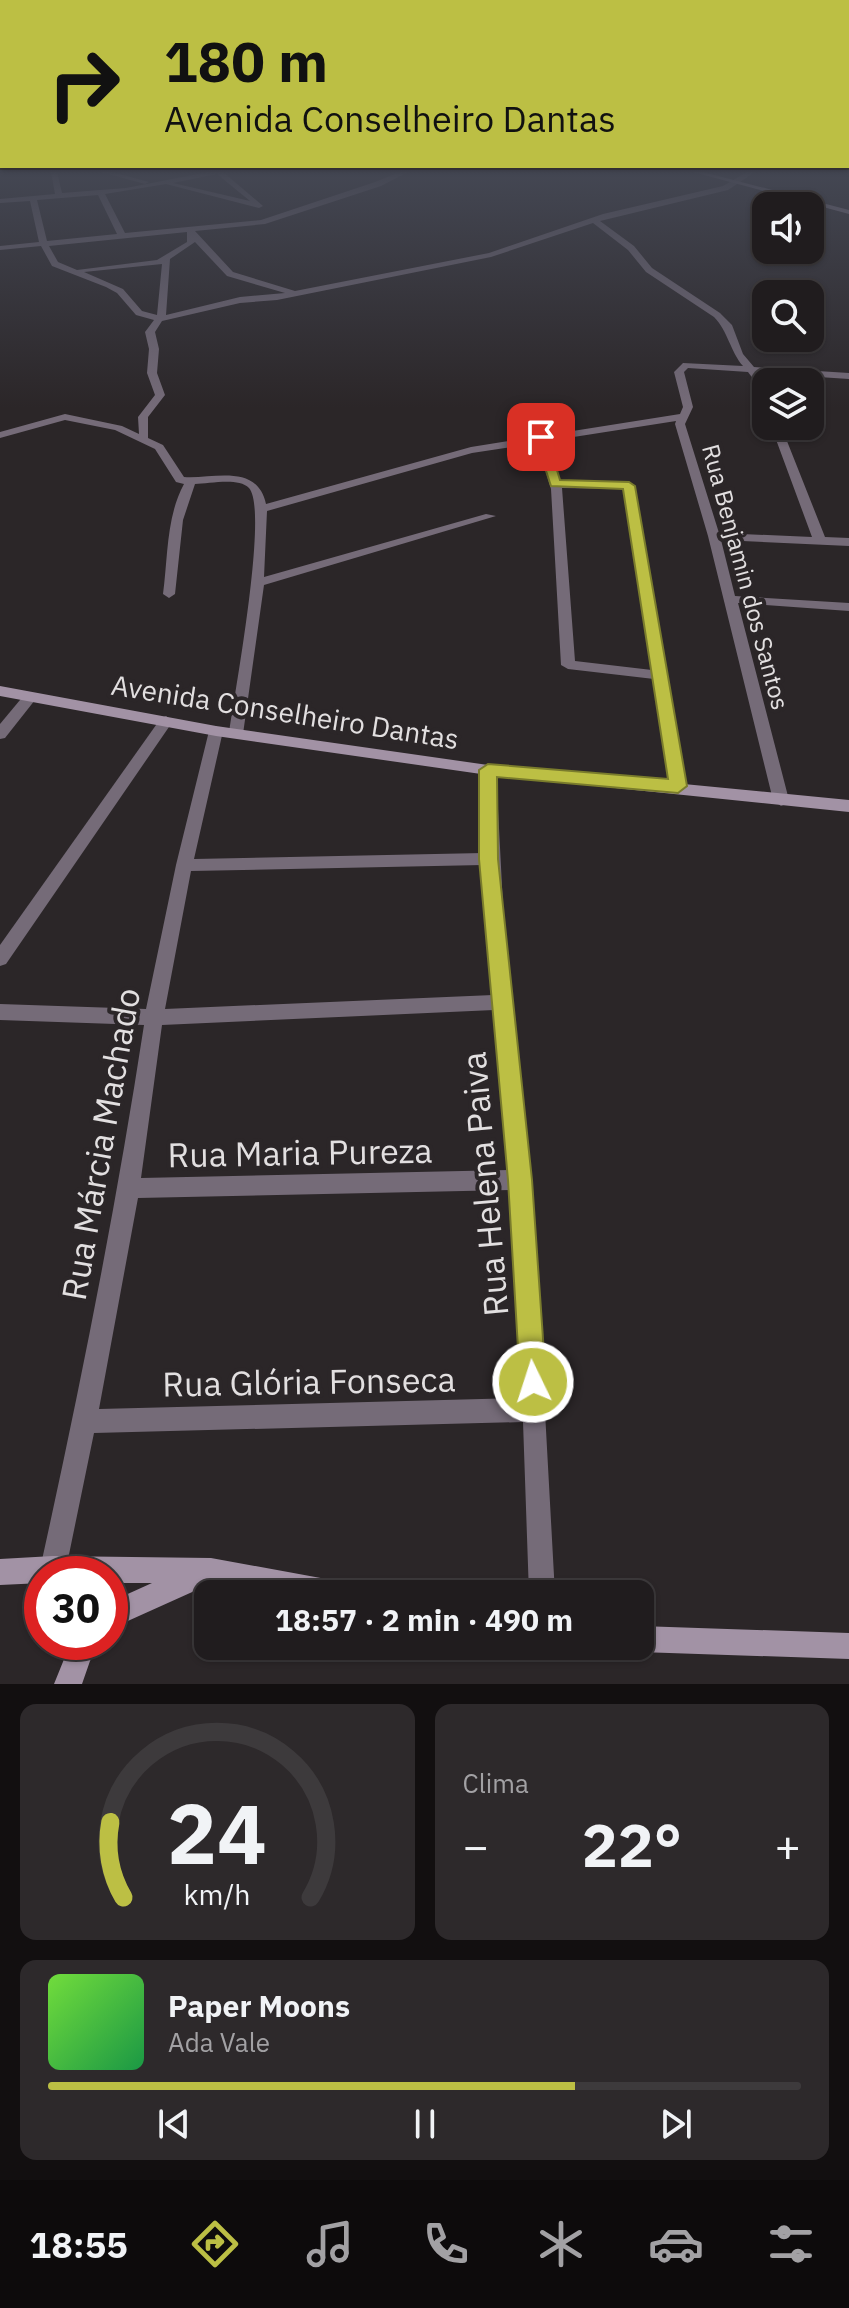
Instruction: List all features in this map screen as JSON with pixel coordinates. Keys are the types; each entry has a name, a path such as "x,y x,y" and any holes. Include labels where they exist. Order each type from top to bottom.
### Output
{"street":[{"path":"47,251 52,262 120,291 144,317 160,319 240,300 298,293 505,251"},
{"path":"72,271 166,260 181,251"},
{"path":"209,251 230,274 298,293"},
{"path":"630,251 649,270 717,315 727,325 739,355 752,371"},
{"path":"144,437 143,417 160,395 152,373 154,349 150,332 160,319 166,260"},
{"path":"750,367 849,376"},
{"name":"Rua Benjamin dos Santos","path":"750,367 681,368 688,407 681,417 781,800"},
{"path":"0,435 65,417 144,437 159,447 176,477 190,482 244,480 256,488 261,509 279,501 471,450 681,417"},
{"path":"541,437 555,484 568,665 660,675"},
{"path":"781,440 820,541"},
{"path":"169,594 177,548 178,507 190,482"},
{"path":"555,484 629,486 678,786"},
{"name":"Rua Márcia Machado","path":"56,1556 129,1188 154,1017 184,865 226,732 258,583 261,509"},
{"path":"258,583 490,516"},
{"path":"714,536 849,542"},
{"path":"728,599 849,607"},
{"name":"Avenida Conselheiro Dantas","path":"0,691 226,732 488,770 678,786 849,806"},
{"path":"0,734 30,697"},
{"path":"0,959 166,721"},
{"name":"Rua Helena Paiva","path":"488,770 488,859 520,1180 535,1410 541,1580"},
{"path":"184,865 488,859"},
{"path":"0,1012 154,1017 501,1002"},
{"name":"Rua Maria Pureza","path":"129,1188 520,1180"},
{"name":"Rua Glória Fonseca","path":"85,1421 535,1410"},
{"path":"128,1570 211,1571 260,1580"},
{"path":"0,1572 24,1571"},
{"path":"128,1608 211,1571"},
{"path":"654,1639 849,1646"},
{"path":"68,1684 77,1660"}],"route":[{"path":"533,1382 520,1180 488,859 488,770 678,786 629,486 555,484 541,437"}]}
